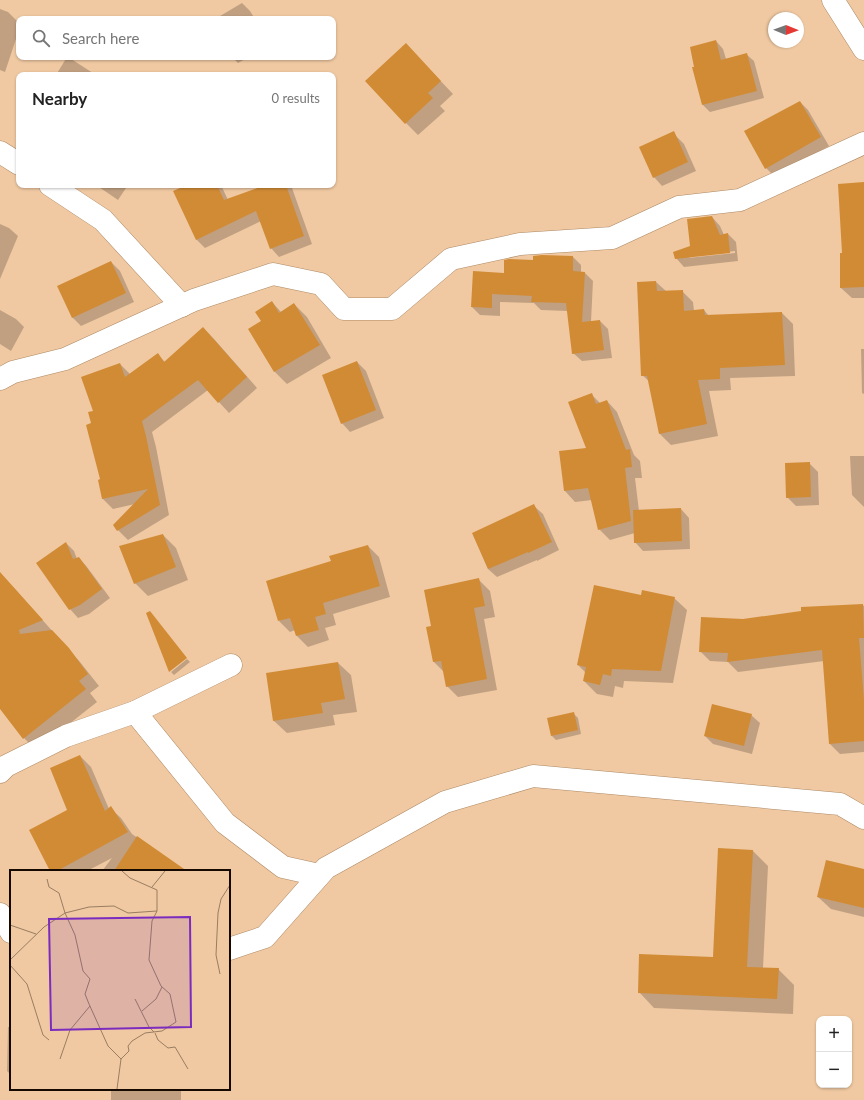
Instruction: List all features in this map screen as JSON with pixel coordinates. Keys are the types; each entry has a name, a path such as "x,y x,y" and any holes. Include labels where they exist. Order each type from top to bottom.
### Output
{"street":[{"path":"833,0 864,49"},
{"path":"0,379 13,372 65,359 194,300 273,274 321,284 344,309 392,309 451,260 520,244 612,238 679,207 740,200 864,143"},
{"path":"0,152 16,162"},
{"path":"55,188 103,220 182,306"},
{"path":"0,772 6,766 66,736 135,712 231,665"},
{"path":"135,712 225,823 283,867 319,875"},
{"path":"230,948 265,937 326,868 445,802 534,776 840,804 864,818"},
{"path":"0,914 10,930"}],"building":[{"path":"716,40 721,60 747,53 757,91 702,105 692,67 694,67 690,47"},
{"path":"406,43 441,81 428,93 433,98 405,124 365,81"},
{"path":"800,101 821,137 765,169 744,131"},
{"path":"674,131 688,162 653,178 639,147"},
{"path":"864,182 864,287 840,288 840,253 842,253 838,184"},
{"path":"180,188 218,188 224,200 258,188 287,188 304,236 270,249 256,211 196,240 173,191"},
{"path":"712,216 720,235 728,233 730,253 675,259 673,252 690,246 687,219"},
{"path":"533,256 573,256 573,271 585,272 582,322 600,320 604,350 572,354 566,303 531,302 532,296 492,294 492,308 471,307 473,271 504,273 504,260 533,260"},
{"path":"111,261 126,293 72,318 57,286"},
{"path":"656,281 657,291 683,290 684,311 704,309 705,315 782,312 785,365 720,368 720,379 698,380 707,424 659,434 647,376 641,376 637,282"},
{"path":"272,301 279,313 294,303 320,345 274,372 248,329 261,321 255,312"},
{"path":"203,327 247,377 218,403 198,380 142,421 160,505 117,531 113,525 148,489 102,499 98,480 100,479 86,425 91,423 88,412 93,411 81,377 120,363 125,377 158,353 164,362"},
{"path":"357,361 376,410 341,424 322,375"},
{"path":"592,393 596,404 607,400 626,450 630,449 632,467 625,468 631,521 598,530 588,488 564,491 559,451 586,448 568,402"},
{"path":"810,462 811,497 786,498 785,463"},
{"path":"534,504 552,542 488,569 472,533"},
{"path":"681,508 682,541 634,543 633,510"},
{"path":"163,534 176,567 134,584 119,546"},
{"path":"66,542 73,559 79,557 102,589 80,605 69,610 36,563"},
{"path":"368,545 380,586 323,603 326,614 315,617 319,630 296,636 290,618 278,621 266,581 331,561 329,556"},
{"path":"0,572 43,620 19,630 20,634 52,630 69,648 88,674 79,681 86,689 23,739 0,709"},
{"path":"479,578 485,606 474,608 487,679 446,687 441,661 433,662 426,627 431,626 424,590"},
{"path":"594,585 641,595 642,590 675,597 661,671 612,669 611,676 603,674 600,685 583,681 586,667 577,665"},
{"path":"863,604 864,638 859,638 864,700 864,741 829,744 822,650 727,662 728,653 699,652 701,617 743,619 801,611 801,607"},
{"path":"150,611 187,658 169,672 146,613"},
{"path":"338,662 345,699 321,703 323,713 273,721 266,673"},
{"path":"712,704 752,714 744,746 704,736"},
{"path":"574,712 578,730 551,736 547,718"},
{"path":"80,755 105,811 111,806 128,832 59,870 49,870 29,830 67,810 50,768"},
{"path":"137,836 186,870 115,870"},
{"path":"718,848 753,850 747,967 779,968 777,999 638,993 639,954 713,957"},
{"path":"826,860 864,869 864,908 817,897"}]}
